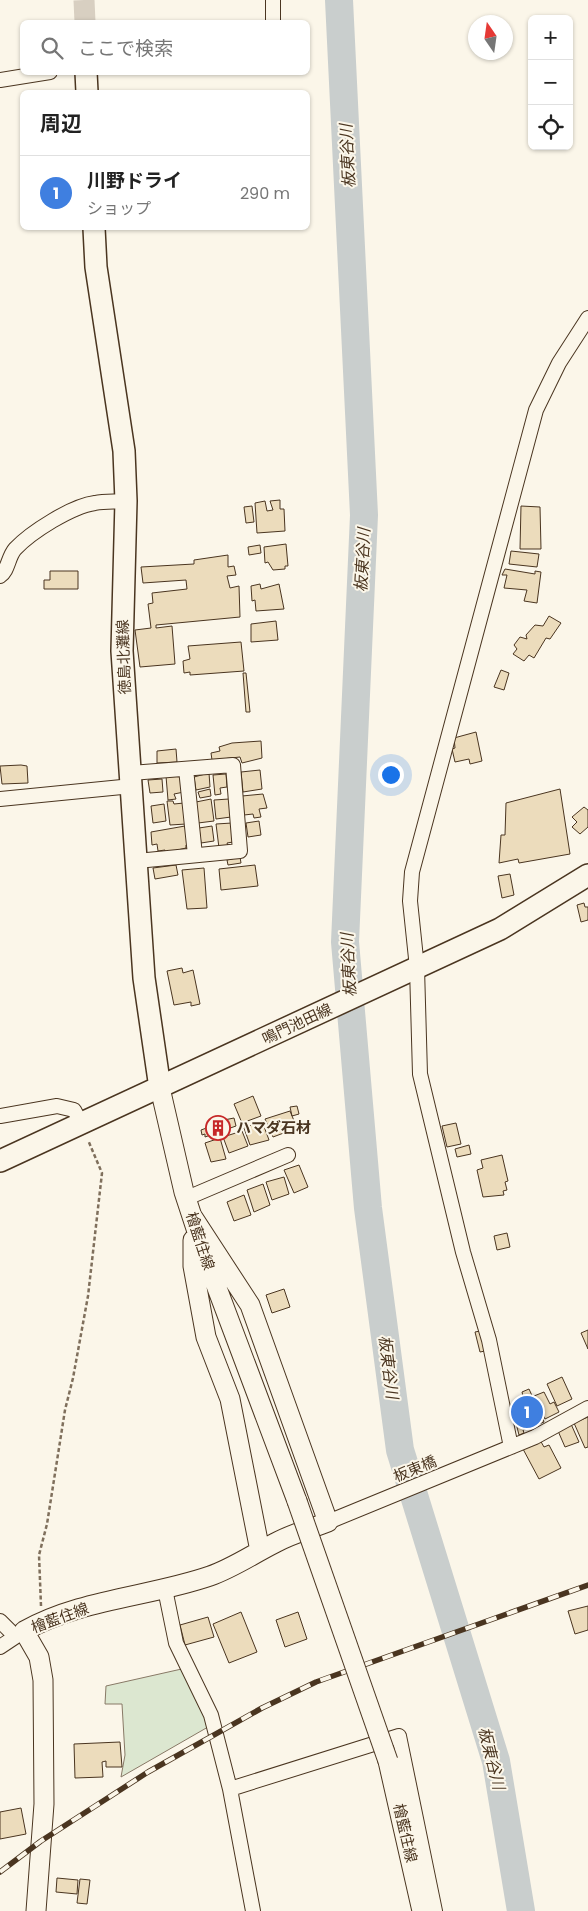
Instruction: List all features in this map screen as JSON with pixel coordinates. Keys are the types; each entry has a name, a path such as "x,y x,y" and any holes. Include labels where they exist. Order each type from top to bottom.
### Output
{"main road":[{"path":"86,75 87,90"},
{"name":"徳島北灘線","path":"94,230 96,267 124,451 126,501 122,651 144,978 160,1088"},
{"name":"鳴門池田線","path":"0,1161 82,1125 500,928 588,874"},
{"name":"檜藍住線","path":"160,1088 186,1198 225,1314 297,1500 388,1761 422,1911"},
{"path":"192,1216 250,1305 334,1519"},
{"path":"192,1216 194,1266 206,1338 230,1399 260,1551"},
{"name":"檜藍住線","path":"36,1911 44,1804 43,1680 39,1657 20,1634 45,1620 77,1610 165,1589 212,1575 277,1542 334,1519"}],"street":[{"path":"273,0 273,20"},
{"path":"0,80 31,75"},
{"path":"506,1449 489,1340 460,1242 420,1074 411,971 410,901 412,872 536,410 559,363 588,318"},
{"path":"0,576 4,573 10,554 23,540 66,514 93,503 126,501"},
{"path":"0,799 132,780 186,769 233,765 240,851 137,861"},
{"path":"186,769 195,856"},
{"path":"0,1116 57,1106 74,1110 82,1125"},
{"path":"186,1198 288,1155"},
{"name":"板東橋","path":"334,1519 535,1437 588,1408"},
{"path":"165,1589 176,1643 211,1715 230,1789 253,1911"},
{"path":"0,1622 20,1634 0,1647"},
{"path":"230,1789 399,1736 435,1911"}],"path":[{"path":"45,1620 41,1607 39,1555 47,1524 65,1410 73,1378 88,1296 102,1174 95,1161 82,1125"}],"green space":[{"path":"186,1668 208,1727 121,1777 125,1755 122,1704 105,1704 106,1686"}],"building":[{"path":"280,500 280,509 284,509 285,531 257,533 255,503 265,501 267,511 273,510 270,501"},
{"path":"252,506 254,522 246,523 244,507"},
{"path":"521,506 540,507 541,549 520,549"},
{"path":"286,544 288,566 285,566 285,569 273,570 268,562 265,563 264,547"},
{"path":"260,545 261,553 249,555 248,547"},
{"path":"511,551 539,554 537,567 509,564"},
{"path":"228,555 228,567 234,566 236,575 227,576 230,588 239,586 240,617 156,625 156,628 172,626 175,664 140,667 135,630 151,628 148,604 153,603 152,593 187,589 186,580 143,583 141,567 194,564 194,560"},
{"path":"505,569 535,574 535,571 541,572 537,603 524,601 527,590 504,588 507,575 502,575"},
{"path":"50,571 78,571 78,589 44,589 44,580 50,580"},
{"path":"260,584 261,589 279,584 284,609 256,611 255,600 252,601 251,586"},
{"path":"549,616 561,623 550,639 546,638 534,658 529,655 524,661 513,654 517,649 514,645 520,637 527,639 526,635 535,625 543,626"},
{"path":"276,621 278,640 251,642 251,624"},
{"path":"241,642 244,671 190,675 190,672 184,673 183,661 190,659 188,646"},
{"path":"501,670 509,673 504,690 494,687"},
{"path":"243,673 246,673 250,712 246,712"},
{"path":"476,732 482,761 470,764 469,759 455,762 452,749 455,748 454,738"},
{"path":"261,741 262,758 242,763 240,757 212,760 211,753 220,751 219,747 232,743"},
{"path":"176,749 177,762 157,763 157,751"},
{"path":"0,766 27,766 28,783 2,784"},
{"path":"260,770 262,789 243,792 241,772"},
{"path":"209,773 210,787 196,790 194,777"},
{"path":"226,774 227,787 220,788 221,794 215,795 213,775"},
{"path":"181,775 184,792 174,794 176,799 168,800 166,776"},
{"path":"162,779 163,792 150,793 148,780"},
{"path":"210,789 211,796 200,798 198,792"},
{"path":"560,789 570,854 519,863 518,859 499,863 501,835 505,835 506,803"},
{"path":"263,794 267,808 259,809 261,817 254,818 253,814 244,815 242,796"},
{"path":"211,799 214,821 198,823 196,802"},
{"path":"229,799 231,817 216,819 214,800"},
{"path":"167,801 173,801 174,804 184,803 186,824 170,825"},
{"path":"164,804 166,821 153,823 151,806"},
{"path":"584,807 588,810 588,827 580,834 572,827 577,822 572,817"},
{"path":"259,821 261,835 248,837 246,823"},
{"path":"232,823 233,842 227,843 228,846 219,848 216,824"},
{"path":"185,826 188,845 186,845 186,848 165,853 165,850 158,851 157,844 152,845 151,832"},
{"path":"212,826 214,841 201,843 199,828"},
{"path":"240,857 241,863 228,865 227,860"},
{"path":"176,865 178,875 155,879 153,868"},
{"path":"255,865 258,886 221,890 219,869"},
{"path":"204,868 207,908 187,909 182,870"},
{"path":"510,874 514,895 502,898 498,876"},
{"path":"584,903 585,907 588,907 588,920 581,922 577,905"},
{"path":"182,968 183,973 193,970 200,1004 191,1006 191,1002 174,1005 167,971"},
{"path":"253,1096 261,1116 242,1123 234,1104"},
{"path":"297,1106 299,1114 292,1116 290,1107"},
{"path":"290,1111 297,1128 273,1137 265,1119"},
{"name":"ハマダ石材","path":"223,1117 224,1120 234,1118 236,1126 205,1137 205,1134 202,1135 201,1130 212,1126 211,1121"},
{"path":"262,1121 269,1140 250,1145 244,1128"},
{"path":"456,1123 461,1144 447,1147 442,1126"},
{"path":"242,1131 248,1146 229,1153 223,1137"},
{"path":"220,1138 226,1159 211,1162 205,1143"},
{"path":"469,1145 471,1154 457,1157 455,1149"},
{"path":"502,1155 508,1181 505,1182 507,1190 503,1191 504,1195 483,1197 477,1170 483,1168 481,1160"},
{"path":"299,1165 308,1187 294,1193 284,1170"},
{"path":"284,1177 289,1194 272,1200 266,1182"},
{"path":"263,1184 270,1205 254,1212 247,1190"},
{"path":"244,1195 251,1215 234,1221 227,1202"},
{"path":"507,1233 510,1247 497,1250 494,1236"},
{"path":"284,1289 290,1307 272,1313 266,1295"},
{"path":"588,1330 588,1349 581,1333"},
{"path":"480,1331 485,1351 480,1352 475,1332"},
{"path":"562,1377 572,1399 557,1406 547,1384"},
{"path":"529,1389 544,1422 523,1430 524,1433 519,1435 515,1419 518,1418 512,1405 524,1400 522,1392"},
{"path":"544,1392 550,1404 554,1402 559,1412 545,1419 534,1396"},
{"path":"588,1417 588,1447 585,1448 574,1423"},
{"path":"571,1424 579,1442 565,1447 558,1431"},
{"path":"540,1440 544,1447 549,1445 561,1468 539,1479 523,1449"},
{"path":"588,1606 588,1630 575,1634 568,1611"},
{"path":"241,1612 257,1652 229,1663 213,1624"},
{"path":"298,1612 307,1639 285,1647 276,1620"},
{"path":"208,1617 214,1637 185,1645 180,1625"},
{"path":"120,1742 122,1767 106,1767 106,1761 102,1762 103,1777 75,1778 74,1744"},
{"path":"21,1808 26,1834 0,1839 0,1812"},
{"path":"57,1878 78,1880 77,1894 56,1892"},
{"path":"80,1879 90,1880 87,1904 77,1903"}],"waterway":[{"name":"板東谷川","path":"339,0 364,515 345,942 368,1208 400,1450 496,1761 521,1911"}],"tunnel":[{"path":"84,0 85,20"}],"railway":[{"path":"0,1872 41,1841 148,1772 262,1708 316,1682 588,1585"}],"place":[{"name":"ハマダ石材","path":"218,1128"},
{"name":"川野ドライ","path":"527,1412"}]}
